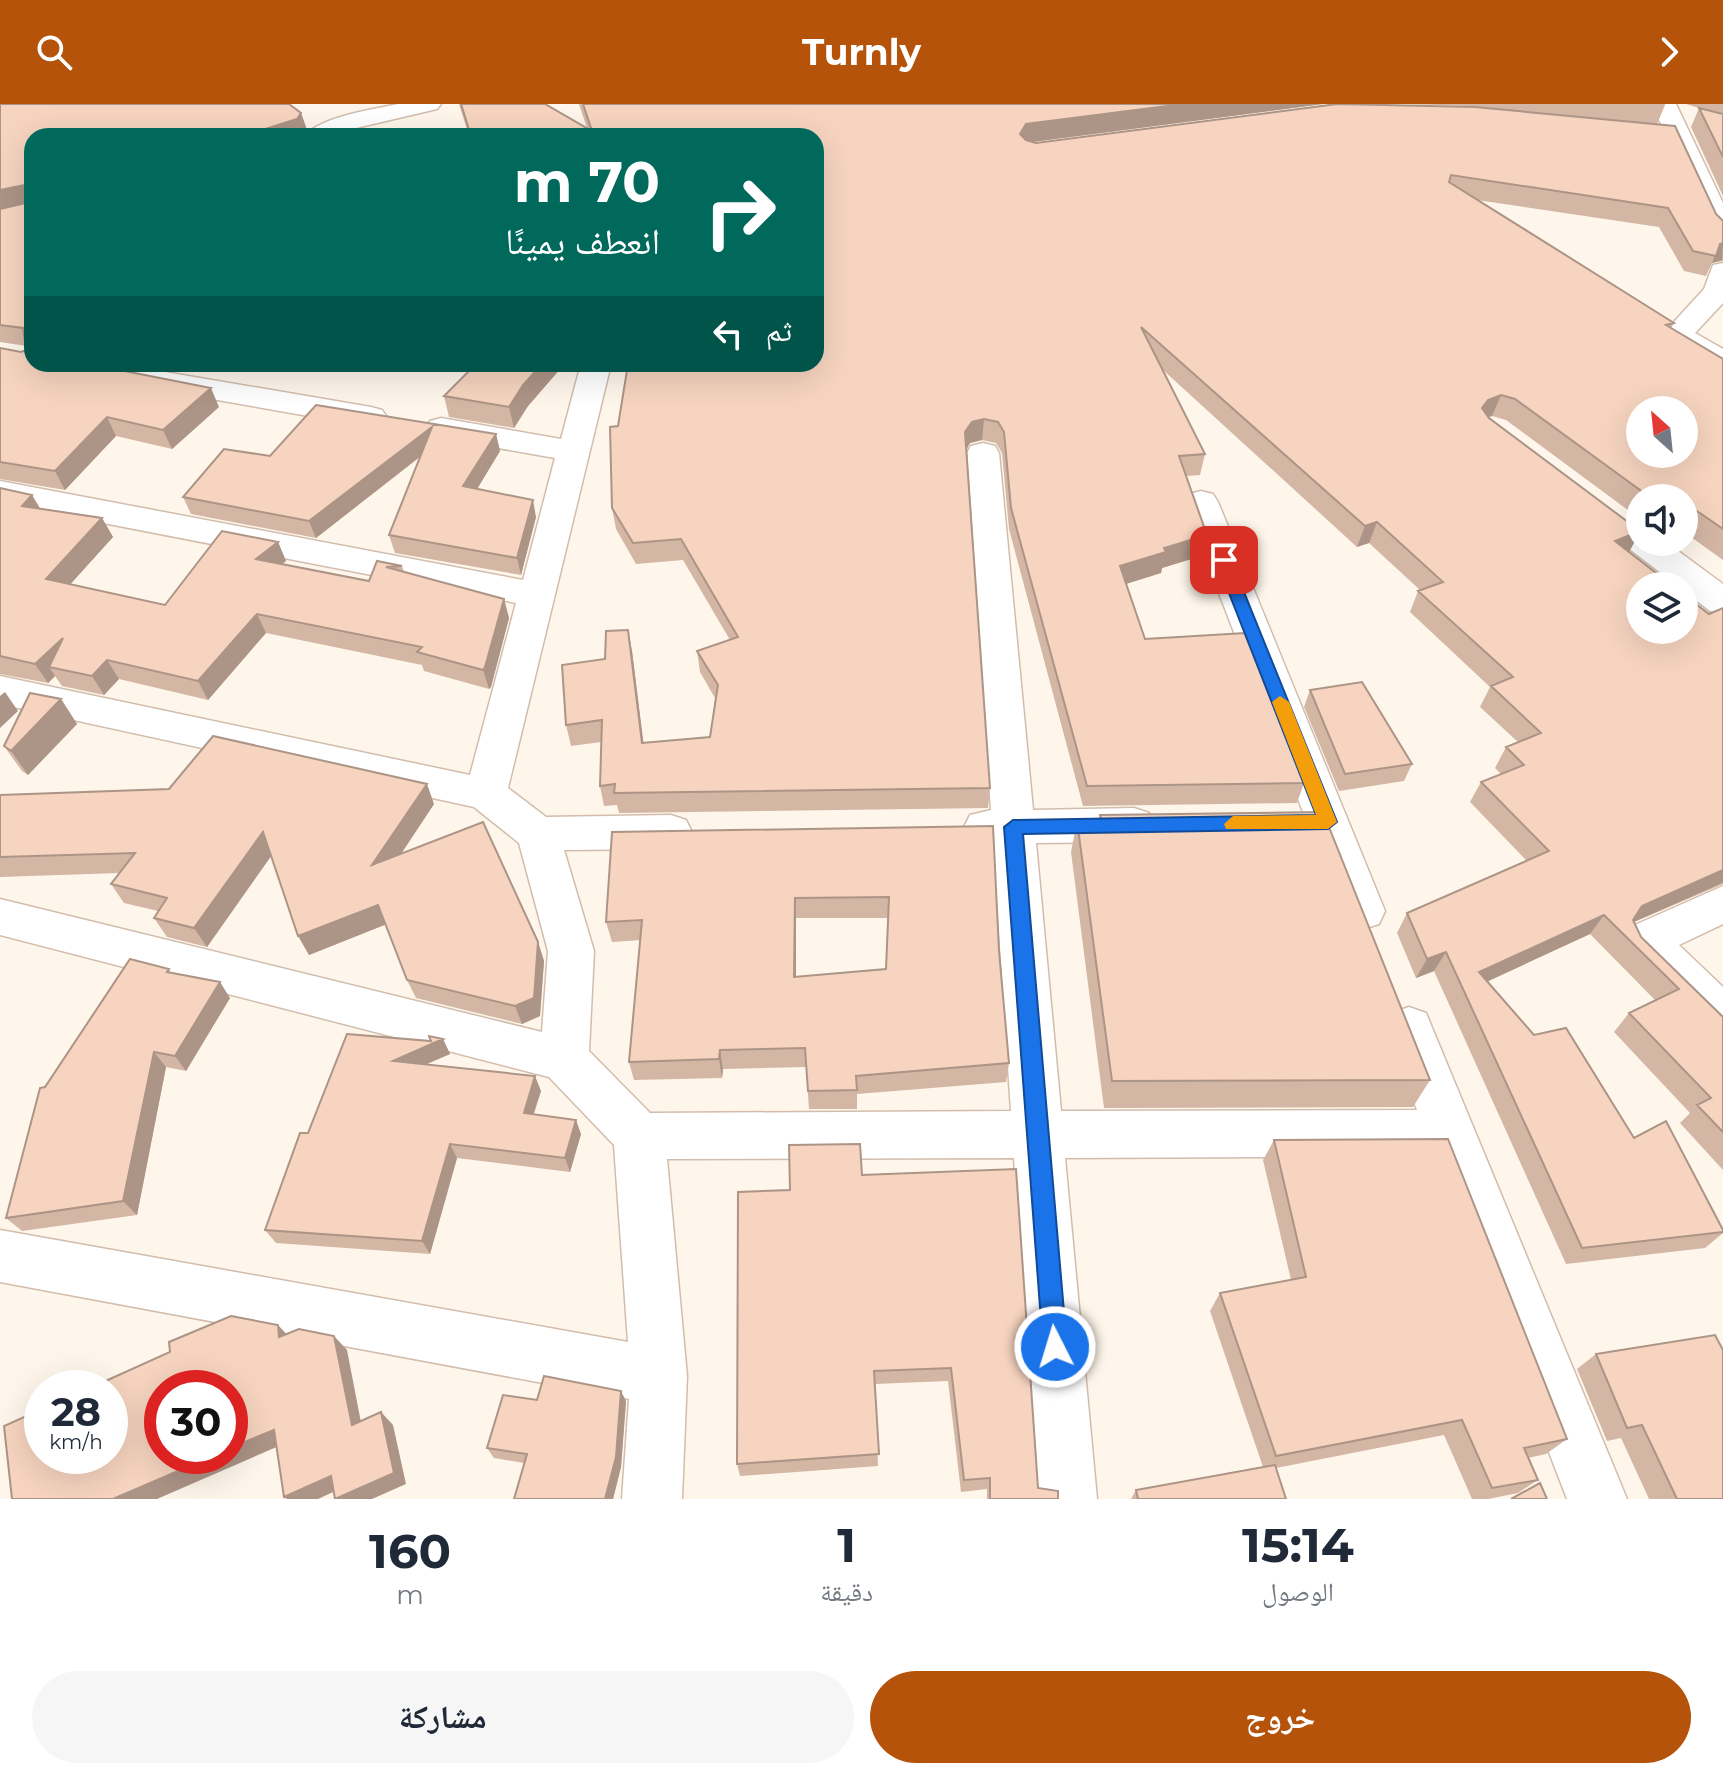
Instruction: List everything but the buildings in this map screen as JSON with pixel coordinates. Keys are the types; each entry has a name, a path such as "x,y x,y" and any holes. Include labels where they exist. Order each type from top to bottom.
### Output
{"street":[{"path":"336,128 429,104"},
{"path":"1666,107 1687,127 1723,232"},
{"path":"1649,133 1687,127"},
{"path":"1723,271 1718,291 1677,335 1723,362"},
{"path":"110,372 573,451"},
{"path":"486,794 594,372"},
{"path":"983,453 1067,1499"},
{"path":"0,492 536,595"},
{"path":"1201,502 1597,1499"},
{"path":"1662,556 1723,602"},
{"path":"0,690 486,794 538,834 571,951 564,1059"},
{"path":"1280,823 1328,822"},
{"path":"950,828 1170,825"},
{"path":"538,834 712,831"},
{"path":"1723,904 1644,941 1723,1018"},
{"path":"0,917 564,1059 639,1136 659,1376 652,1499"},
{"path":"639,1136 1451,1133"},
{"path":"0,1256 659,1376"}],"slow traffic":[{"path":"1233,824 1328,822 1280,702"}],"route":[{"path":"1055,1347 1013,827 1328,822 1224,560"}]}
